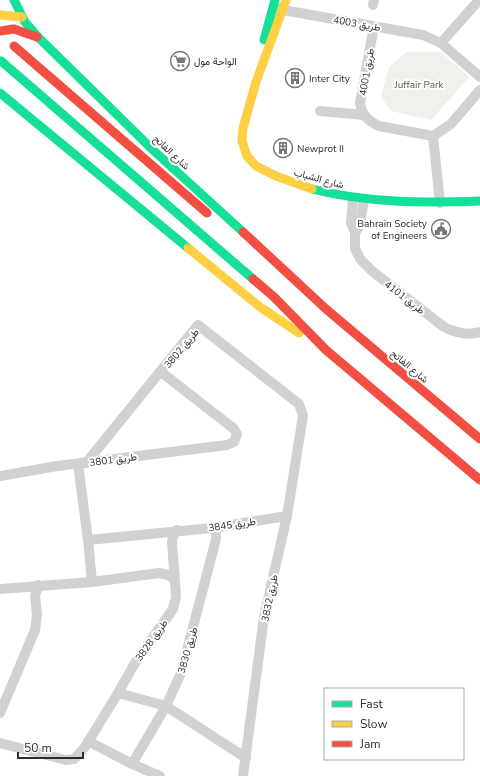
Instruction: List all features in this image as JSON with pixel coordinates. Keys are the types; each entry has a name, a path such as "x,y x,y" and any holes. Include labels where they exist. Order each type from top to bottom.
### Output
{"main road":[{"name":"شارع الفاتح","path":"14,0 22,17 38,38 154,150 326,310"},
{"name":"شارع الشباب","path":"259,74 263,47 274,2"},
{"name":"شارع الشباب","path":"285,5 259,74 242,129 242,140 246,158 262,171 288,181 307,188 353,198 396,202 440,203 480,201"},
{"path":"0,15 22,17"},
{"path":"0,31 14,29 38,38"},
{"path":"14,46 214,219"},
{"path":"1,61 274,297 326,350 480,480"},
{"path":"0,93 260,307 326,350"},
{"name":"شارع الفاتح","path":"244,245 262,261 326,310 480,439"}],"street":[{"path":"441,43 479,0"},
{"name":"طريق 4003","path":"274,2 374,26 423,35 441,43 480,77"},
{"name":"طريق 4001","path":"364,115 360,103 374,26"},
{"path":"320,111 364,115 372,123 379,126 433,136 450,124 480,90"},
{"path":"433,136 440,203"},
{"name":"طريق 4101","path":"353,198 352,223 355,249 361,260 372,271 452,332 472,335 480,332"},
{"path":"354,233 360,224 364,199"},
{"name":"طريق 3802","path":"82,463 161,372 198,325 295,400 302,410 302,422"},
{"name":"طريق 3801","path":"0,476 82,463 227,445 231,444 237,438 237,434 233,428 161,372"},
{"name":"طريق 3832","path":"243,776 264,617 287,516 302,422"},
{"path":"82,463 92,582"},
{"name":"طريق 3845","path":"88,540 177,530 212,528 287,516"},
{"name":"طريق 3830","path":"132,764 166,706 181,673 216,539 216,533 212,528"},
{"name":"طريق 3828","path":"0,742 66,760 77,756 118,693 135,663 173,609 176,597 176,580 172,542 173,536 177,530"},
{"path":"0,589 92,582 159,573 168,575 176,580"},
{"path":"0,713 35,630 37,614 35,596 38,585"},
{"path":"118,693 166,706 246,758"},
{"path":"88,741 132,764 160,776"}],"green space":[{"name":"Juffair Park","path":"406,52 441,52 469,77 431,120 391,111 381,97 389,67"}],"traffic: fast":[{"path":"14,0 25,22 38,37 153,150 243,232"},
{"path":"264,40 275,0"},
{"path":"1,61 253,279"},
{"path":"0,93 188,248"},
{"path":"312,189 353,197 395,201 480,201"}],"traffic: slow":[{"path":"286,0 256,82 243,128 242,141 247,156 256,166 276,176 312,189"},
{"path":"0,15 22,17"},
{"path":"188,248 260,307 299,333"}],"traffic: jam":[{"path":"0,31 14,29 37,37"},
{"path":"14,46 207,213"},
{"path":"243,232 326,309 480,439"},
{"path":"253,279 274,297 326,350 480,480"}],"place":[{"name":"الواحة مول","path":"180,61"},
{"name":"Inter City","path":"295,78"},
{"name":"Newprot II","path":"283,148"},
{"name":"Bahrain Society of Engineers","path":"441,229"}]}
